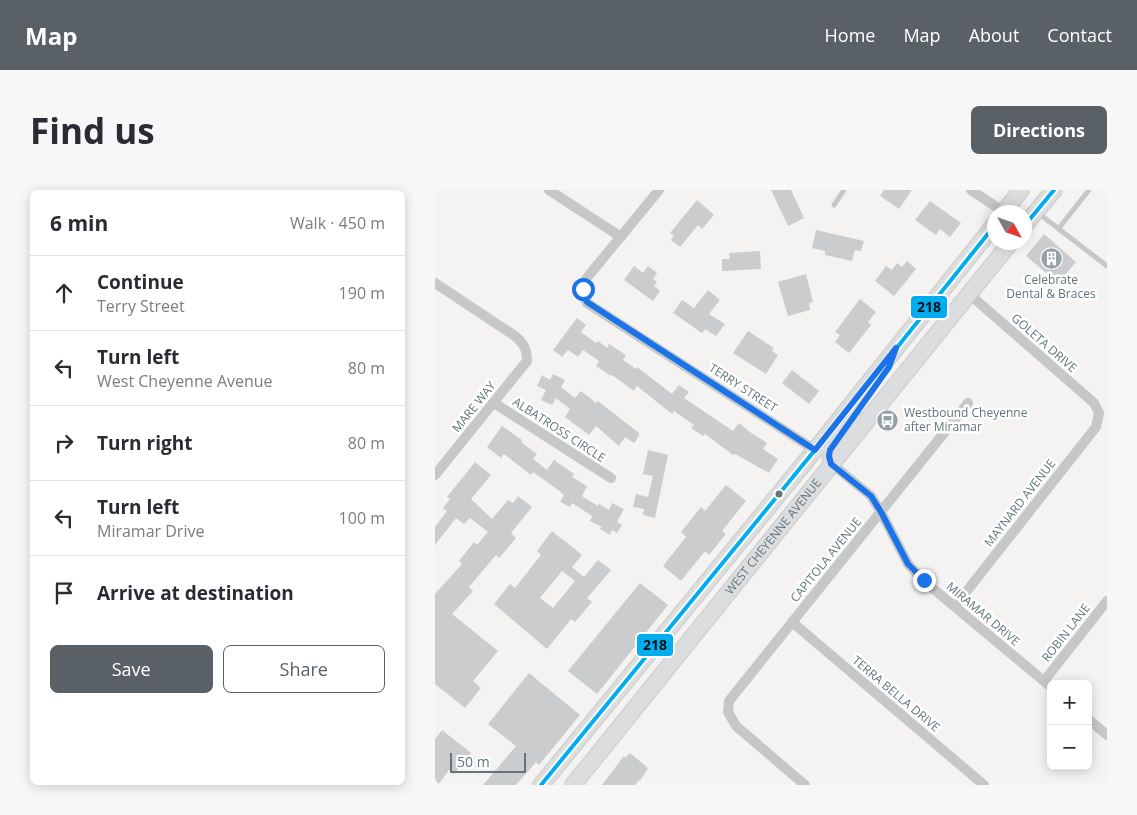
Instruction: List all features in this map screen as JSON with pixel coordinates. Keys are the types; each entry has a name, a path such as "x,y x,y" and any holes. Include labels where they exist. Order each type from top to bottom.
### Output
{"main road":[{"path":"1009,205 1021,190"},
{"path":"1032,217 1054,190"},
{"name":"WEST CHEYENNE AVENUE","path":"541,785 815,450 987,234"},
{"name":"WEST CHEYENNE AVENUE","path":"573,785 1005,250"},
{"path":"831,464 830,450 889,367 896,348"},
{"path":"739,578 747,560 819,466 819,458 815,450"}],"street":[{"path":"549,190 621,237 659,190"},
{"path":"971,190 994,205"},
{"name":"TERRY STREET","path":"621,237 586,279 583,289 587,302 815,450"},
{"name":"MARE WAY","path":"435,284 515,336 524,344 527,353 527,361 435,475"},
{"name":"GOLETA DRIVE","path":"969,294 1094,403 1099,414"},
{"name":"ALBATROSS CIRCLE","path":"494,403 611,478"},
{"name":"CAPITOLA AVENUE","path":"805,785 736,726 728,712 729,701 968,403"},
{"name":"MAYNARD AVENUE","path":"955,606 1096,427 1099,414"},
{"name":"MIRAMAR DRIVE","path":"831,464 871,496 908,564 924,580 1047,684"},
{"name":"ROBIN LANE","path":"1050,680 1107,601"},
{"name":"TERRA BELLA DRIVE","path":"791,622 984,785"},
{"path":"1092,722 1107,735"}],"lane":[{"path":"834,205 845,190"},
{"path":"1059,228 1089,190"},
{"path":"1036,212 1107,266"}],"building":[{"path":"771,190 791,190 804,218 788,226"},
{"path":"884,190 912,190 899,209 880,196"},
{"path":"697,200 714,215 702,229 698,225 680,247 671,240 674,236 670,233"},
{"path":"930,201 961,223 950,237 940,229 936,235 915,220"},
{"path":"816,230 864,241 861,251 855,250 852,261 825,255 825,251 812,248"},
{"name":"Celebrate Dental & Braces","path":"1044,234 1076,262 1058,283 1026,256"},
{"path":"760,251 761,269 722,271 722,259 730,259 729,253"},
{"path":"907,261 916,269 894,296 875,281 886,266 892,270 897,263 902,267"},
{"path":"634,266 643,273 648,266 657,273 653,279 657,282 654,286 660,291 653,301 624,280"},
{"path":"806,274 813,302 809,303 810,310 788,316 778,282"},
{"path":"708,290 720,300 709,314 725,324 716,336 705,329 702,333 673,313 682,300 694,308"},
{"path":"860,299 876,312 868,322 871,325 849,353 835,342 840,335 835,332"},
{"path":"577,318 586,325 581,332 596,343 598,341 607,348 609,344 626,355 623,360 636,369 637,367 672,394 679,385 689,392 684,398 733,431 739,423 767,443 763,449 778,459 769,473 735,454 733,455 705,434 703,436 691,428 694,425 674,411 672,414 637,386 634,391 611,376 596,366 599,361 583,350 578,357 568,350 562,357 553,350"},
{"path":"748,331 774,348 772,351 778,355 766,374 733,353"},
{"path":"792,370 819,391 809,404 782,383"},
{"path":"553,374 565,380 561,387 575,398 581,391 596,403 598,401 639,433 634,443 625,437 619,446 596,426 589,435 565,417 570,409 556,398 552,405 541,400 546,390 537,386 542,375 550,380"},
{"path":"502,426 522,440 521,442 537,454 533,459 547,470 554,460 574,474 572,477 587,486 582,496 598,506 599,504 609,510 612,503 624,509 617,522 622,525 617,533 612,530 610,535 600,529 602,527 590,521 592,516 572,503 570,507 560,502 564,495 558,490 533,472 531,475 504,454 501,458 487,447"},
{"path":"648,450 668,455 655,518 643,515 644,509 633,507 636,494 648,497 653,476 643,474"},
{"path":"475,462 491,475 471,499 492,519 508,500 513,503 518,496 532,507 511,533 516,538 499,558 496,555 469,587 473,591 452,614 498,651 473,681 481,688 465,708 435,684 435,594 462,564 459,561 474,542 477,545 488,532 470,518 464,524 456,518 435,545 435,527 447,511 443,508 450,499 447,497"},
{"path":"726,485 746,501 722,531 726,534 709,555 705,551 681,581 663,566 686,537 681,532 701,507 705,511"},
{"path":"552,531 582,555 572,567 584,577 598,560 611,570 587,598 592,602 575,622 571,619 547,649 494,604 510,584 515,588 541,555 537,551","holes":["562,571 575,581 553,608 540,598"]},
{"path":"640,583 668,605 597,694 568,671"},
{"path":"529,673 580,715 539,765 536,762 516,785 483,785 516,746 488,724"},
{"path":"442,730 471,753 454,774 449,770 438,785 435,785 435,739"},
{"path":"630,753 648,768 640,781 635,785 602,785 624,756 625,758"}],"transit line":[{"name":"218","path":"1032,217 1054,190"},
{"name":"218","path":"541,785 815,450 987,235"}],"place":[{"name":"Celebrate Dental & Braces","path":"1051,259"},
{"name":"Westbound Cheyenne after Miramar","path":"888,420"}],"route":[{"path":"583,289 587,302 815,450 896,348 889,367 830,450 829,456 831,464 871,496 908,564 924,580"}]}
